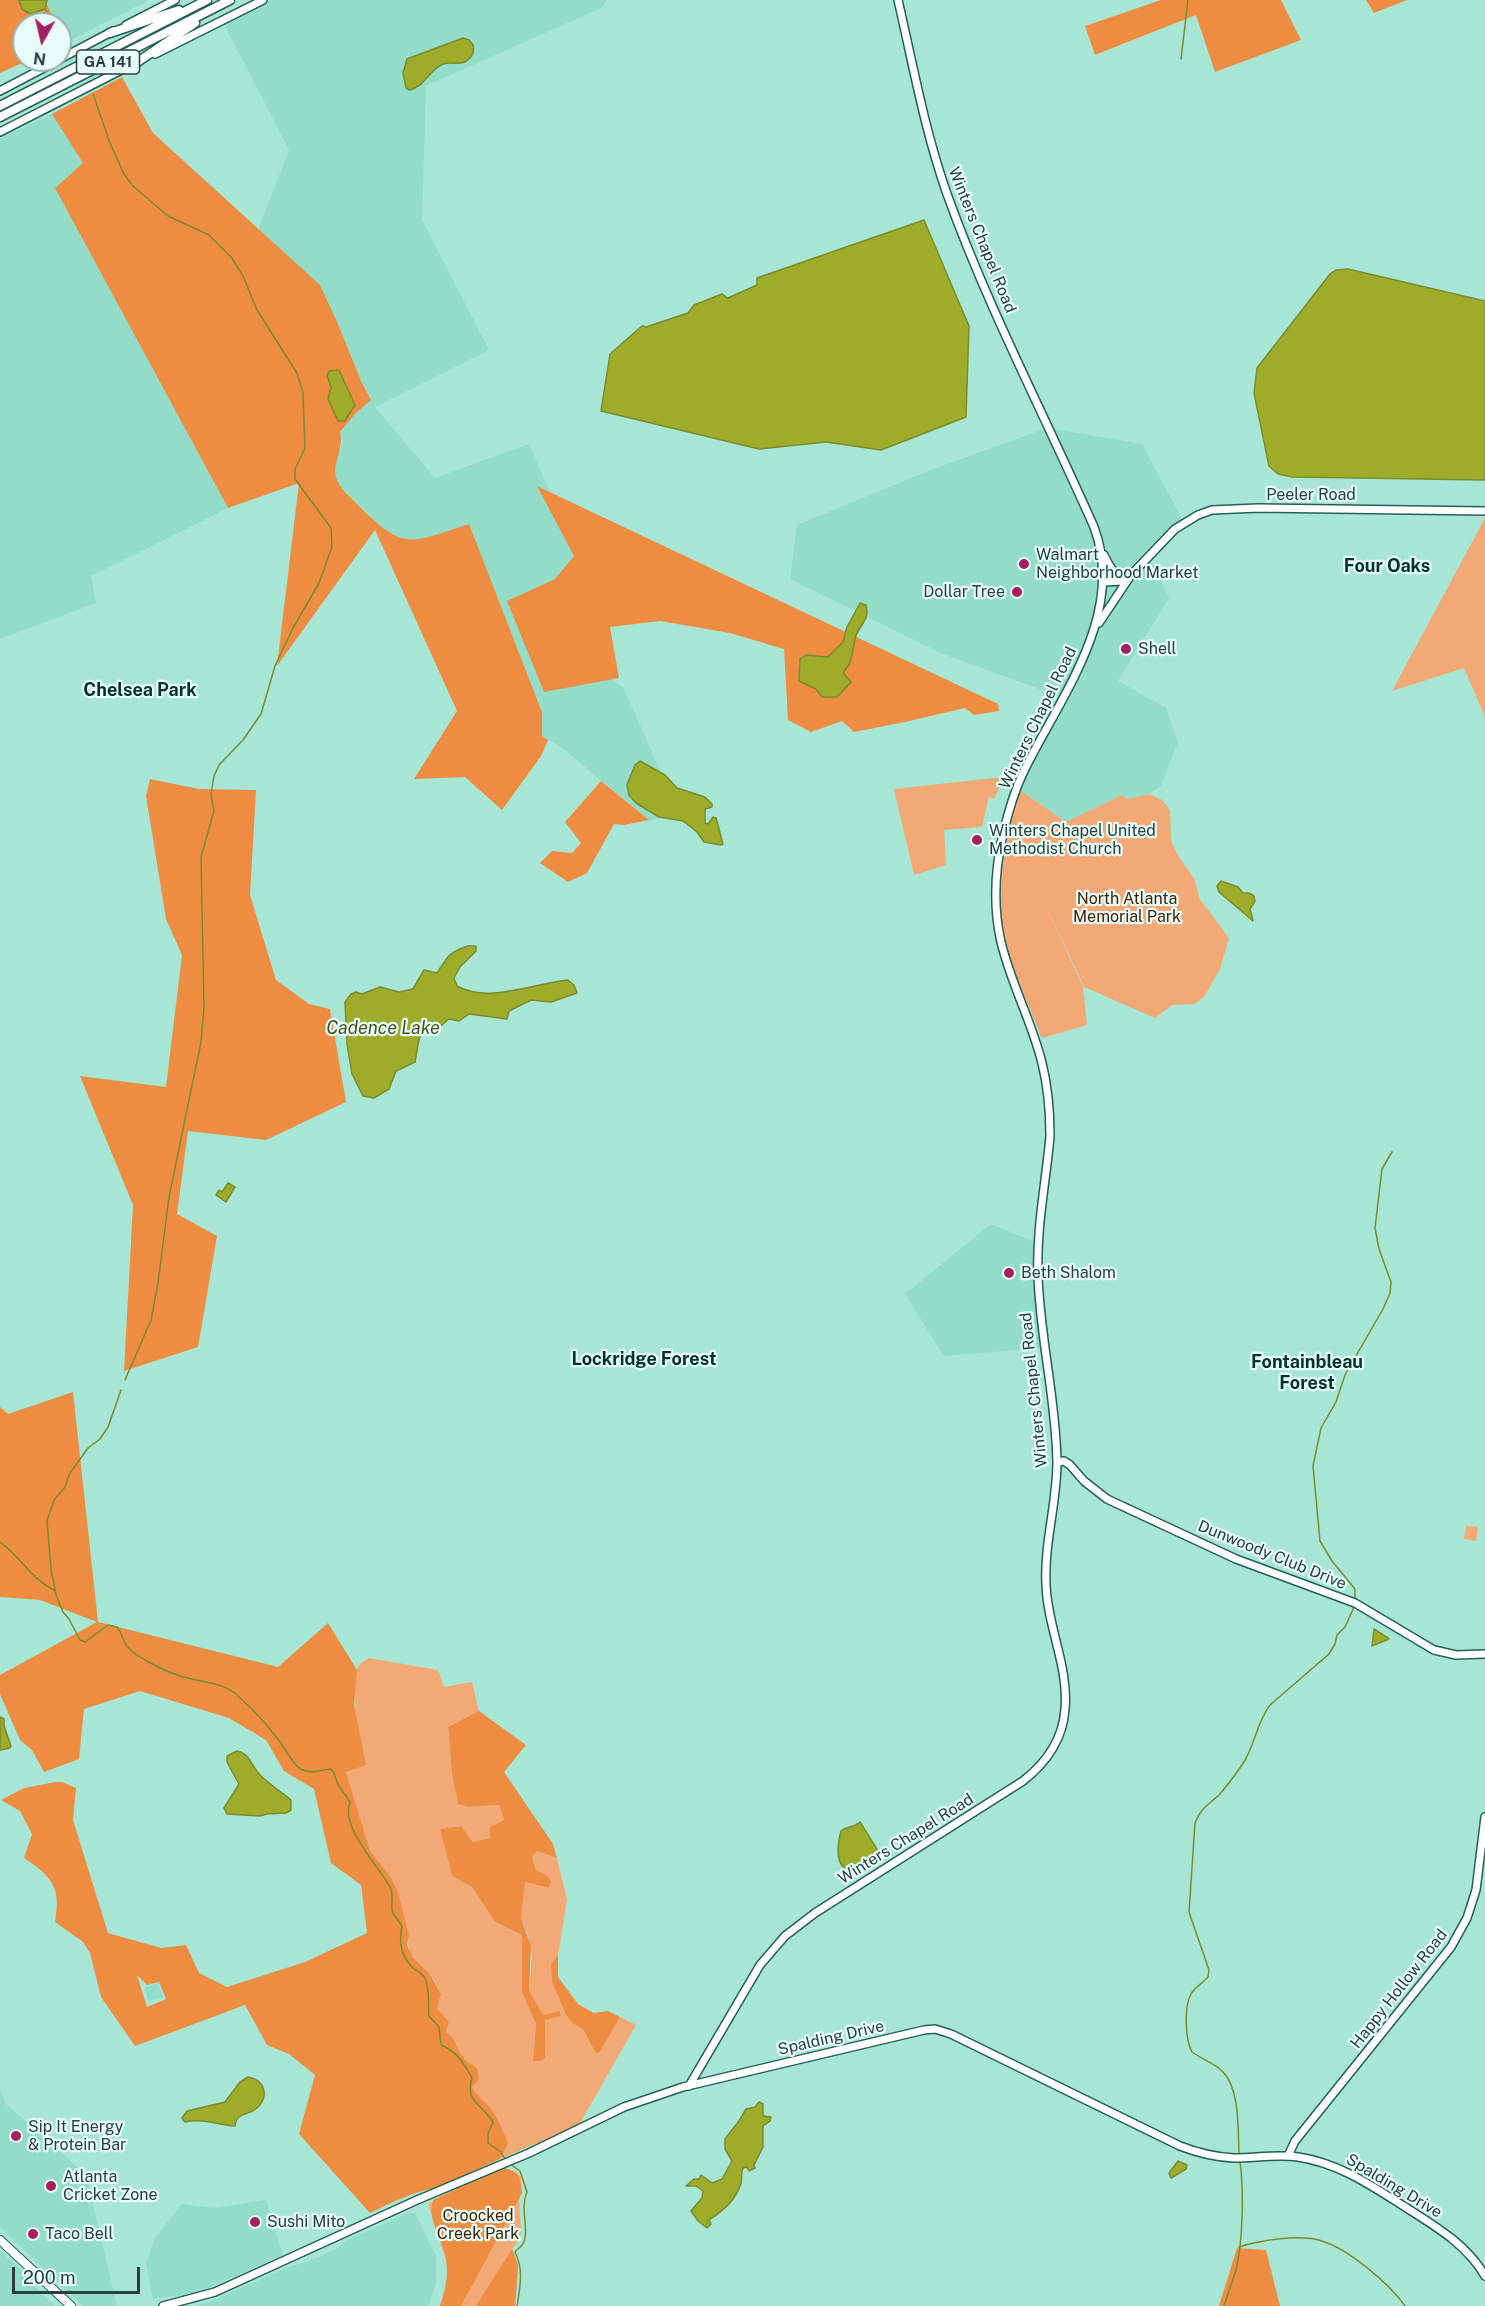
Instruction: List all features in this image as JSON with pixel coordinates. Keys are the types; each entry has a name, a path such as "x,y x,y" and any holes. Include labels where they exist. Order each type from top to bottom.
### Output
{"highway":[{"name":"GA 141","path":"0,117 230,0"},
{"path":"110,33 204,2"},
{"name":"GA 141","path":"0,106 204,2"},
{"path":"136,63 205,17 216,7"}],"main road":[{"path":"0,2241 67,2304"}],"street":[{"path":"72,53 175,0"},
{"path":"0,132 263,0"},
{"name":"Winters Chapel Road","path":"689,2086 760,1965 785,1936 814,1913 1037,1770 1059,1738 1065,1710 1064,1680 1046,1583 1057,1462 1054,1412 1038,1277 1039,1237 1050,1136 1048,1099 1042,1063 1001,941 996,898 1004,833 1018,785 1091,638 1098,617 1104,582 1101,547 1088,513 962,235 946,192 935,156 898,0"},
{"path":"0,91 36,72"},
{"name":"Peeler Road","path":"1131,575 1170,533 1188,520 1212,510 1226,508 1485,512"},
{"path":"1101,547 1112,570 1119,575 1131,575"},
{"path":"1104,582 1123,581 1131,575"},
{"path":"1091,638 1131,575"},
{"name":"Dunwoody Club Drive","path":"1057,1462 1064,1461 1070,1465 1095,1491 1123,1507 1236,1559 1355,1603 1434,1650 1456,1655 1485,1654"},
{"name":"Happy Hollow Road","path":"1288,2156 1295,2141 1451,1947 1467,1918 1476,1890 1485,1817"},
{"name":"Spalding Drive","path":"163,2306 215,2292 417,2200 530,2153 624,2107 689,2086 892,2037 935,2029 951,2034 1180,2146 1221,2157 1288,2156 1328,2164 1359,2178 1448,2234 1474,2259 1485,2276"}],"shaded area":[{"path":"45,0 149,0 72,39 72,12 50,12"},
{"path":"271,0 606,0 603,7 426,86 422,220 489,350 375,407 435,478 529,444 598,604 586,658 624,689 680,816 649,820 561,747 542,736 542,711 469,525 418,541 405,540 384,530 340,487 336,477 336,459 343,442 340,433 355,414 371,400 320,285 258,230 289,150 224,24"},
{"path":"52,114 84,163 55,188 228,508 91,576 96,603 0,639 0,139"},
{"path":"1047,428 1142,444 1183,521 1147,553 1169,598 1118,681 1166,708 1178,742 1161,786 1149,794 1128,799 1122,795 1066,822 1020,790 1020,778 1040,730 1059,696 943,654 790,579 797,525 933,469"},
{"path":"991,1224 1035,1242 1034,1290 1041,1348 944,1356 905,1294"},
{"path":"158,1983 163,1997 149,2001 144,1988"},
{"path":"0,2089 6,2104 86,2175 117,2306 83,2306 0,2227"},
{"path":"266,2200 283,2255 208,2288 193,2293 153,2299 146,2263 155,2238 182,2204 214,2208"},
{"path":"410,2212 415,2213 436,2256 436,2284 428,2306 195,2306 219,2298 286,2268 309,2261 338,2248 345,2241"},
{"path":"0,2251 35,2282 34,2284 55,2306 0,2306"}],"green space":[{"path":"0,0 45,0 50,12 12,12 12,68 0,73"},
{"path":"1161,0 1281,0 1301,40 1215,72 1196,15 1095,55 1085,26"},
{"path":"1366,0 1407,0 1374,13"},
{"path":"122,77 153,133 320,285 371,400 340,432 341,444 335,471 342,489 375,521 398,537 420,539 469,524 542,712 542,736 548,740 541,756 502,810 465,777 414,779 457,711 375,530 277,666 299,483 228,508 55,188 83,163 52,114"},
{"path":"537,486 998,704 999,711 974,715 965,708 854,732 842,721 811,732 788,720 784,649 730,633 660,621 610,627 619,678 544,692 507,601 555,579 574,556"},
{"path":"1485,518 1485,717 1464,668 1392,691"},
{"path":"1004,778 994,799 989,797 982,827 944,830 946,865 914,875 894,789"},
{"path":"150,779 199,789 256,790 250,895 276,980 309,1004 330,1009 346,1102 266,1140 188,1131 177,1214 217,1236 198,1347 124,1371 133,1205 80,1076 166,1087 182,955 166,919 146,796"},
{"path":"601,781 649,820 624,825 614,824 587,873 568,882 540,863 552,851 572,853 581,843 565,822"},
{"name":"North Atlanta Memorial Park","path":"1020,790 1066,822 1122,795 1128,799 1149,794 1162,800 1170,810 1171,840 1177,854 1195,880 1199,898 1229,938 1220,969 1204,997 1194,1004 1172,1005 1155,1018 1084,987 1040,893 1083,987 1087,1025 1042,1038 1011,961 1002,923 1000,902 1007,849 1005,844"},
{"path":"73,1392 98,1622 278,1667 328,1623 357,1670 354,1704 366,1765 346,1772 370,1851 390,1876 398,1892 409,1936 407,1945 413,1957 429,1973 441,1994 437,2008 449,2022 446,2032 464,2058 477,2068 479,2079 472,2087 494,2113 508,2144 500,2159 436,2188 395,2201 370,2213 299,2134 315,2075 289,2054 267,2045 245,2005 135,2046 101,1997 90,1953 83,1942 55,1922 57,1900 53,1884 42,1871 24,1858 32,1834 20,1811 1,1800 24,1788 62,1782 76,1788 73,1820 108,1933 161,1948 186,1945 199,1973 227,1987 305,1962 367,1933 361,1885 331,1863 314,1789 284,1771 266,1740 229,1718 140,1691 84,1709 79,1759 44,1772 32,1750 20,1740 0,1694 0,1675 97,1622 40,1600 0,1597 0,1407 8,1414","holes":["137,1975 147,1985 159,1982 166,1999 147,2007"]},
{"path":"1466,1526 1478,1527 1476,1541 1464,1539"},
{"path":"369,1658 438,1670 444,1687 472,1682 479,1711 448,1727 452,1774 458,1804 468,1807 499,1805 504,1820 491,1838 473,1842 461,1826 440,1829 452,1876 472,1887 495,1922 522,1935 530,2010 536,2024 533,2061 544,2033 545,2020 561,2016 560,2011 543,2015 529,1990 532,1956 528,1934 521,1919 525,1882 549,1888 546,1875 536,1870 532,1857 537,1851 557,1858 567,1899 558,1955 551,1964 566,2015 572,2023 583,2029 595,2052 599,2052 620,2017 636,2025 579,2125 500,2159 508,2144 490,2109 476,2095 472,2087 477,2068 467,2061 446,2032 449,2022 437,2008 441,1994 431,1975 413,1956 409,1948 409,1936 390,1876 370,1852 346,1772 366,1764 358,1727 354,1683 356,1671 361,1663"},
{"path":"479,1711 526,1745 504,1772 553,1844 557,1858 537,1851 532,1857 536,1870 546,1875 551,1881 549,1888 525,1882 521,1919 531,1946 529,1990 543,2015 560,2011 561,2016 545,2020 545,2058 540,2061 533,2061 536,2024 522,1992 522,1935 495,1922 472,1887 452,1876 440,1829 461,1826 473,1842 490,1838 490,1827 504,1820 499,1805 468,1807 458,1804 452,1774 448,1727"},
{"path":"558,1955 558,1977 578,2004 594,2013 608,2011 620,2017 599,2053 595,2052 583,2029 572,2023 566,2015 552,1981 551,1964"},
{"name":"Croocked Creek Park","path":"502,2167 516,2172 521,2177 522,2193 519,2199 521,2233 512,2249 518,2265 515,2306 480,2301 476,2306 461,2306 466,2297 447,2271 446,2260 428,2204"},
{"name":"Croocked Creek Park","path":"502,2167 513,2171 518,2176 522,2193 461,2306 440,2306 446,2283 447,2265 432,2216 433,2200"},
{"path":"1237,2248 1266,2250 1280,2306 1219,2306"},
{"path":"512,2249 518,2265 515,2306 476,2306"}],"water":[{"path":"19,0 47,0 45,9 27,12 22,9"},
{"path":"463,38 469,40 473,45 472,55 467,61 443,64 415,88 410,90 406,88 403,73 407,59"},
{"path":"924,220 969,326 966,417 881,450 826,442 759,449 601,411 610,354 642,326 646,327 688,313 694,305 722,294 728,298 757,285 757,278"},
{"path":"1348,269 1485,301 1485,480 1292,477 1278,474 1269,466 1254,393 1257,368 1330,274 1336,270"},
{"path":"339,370 355,405 345,421 338,421 328,399 331,387 327,376 329,371"},
{"path":"860,603 866,605 866,618 856,635 850,663 843,673 851,682 837,697 822,697 816,689 799,681 800,659 806,655 828,657 843,642 847,627"},
{"path":"640,761 665,775 677,788 705,797 712,804 712,807 705,809 705,823 708,824 713,817 716,818 723,844 704,842 697,832 683,821 659,817 636,803 629,795 627,785 635,765"},
{"path":"1221,881 1238,887 1243,893 1254,896 1255,901 1250,909 1253,921 1219,892 1217,886"},
{"name":"Cadence Lake","path":"468,946 476,946 476,951 460,967 454,978 457,986 470,991 497,993 568,980 574,985 577,993 551,1002 531,1000 509,1011 507,1019 469,1014 459,1021 449,1019 442,1025 422,1033 415,1062 396,1071 389,1089 374,1098 363,1096 352,1074 347,1044 345,1002 351,994 356,992 362,994 380,987 399,992 413,989 424,970 437,973 449,955"},
{"path":"228,1183 235,1187 226,1202 216,1195 219,1190 222,1192"},
{"path":"1374,1629 1388,1638 1389,1639 1372,1646"},
{"path":"0,1717 4,1719 11,1746 0,1750"},
{"path":"237,1751 245,1754 260,1775 291,1800 291,1810 286,1813 260,1816 227,1814 224,1808 239,1784 227,1762 227,1756"},
{"path":"860,1822 880,1854 864,1864 844,1868 838,1856 841,1831"},
{"path":"248,2077 262,2085 263,2099 256,2109 238,2118 235,2126 204,2121 185,2122 182,2118 187,2111 225,2102 240,2082"},
{"path":"759,2102 763,2104 763,2116 771,2117 770,2121 763,2126 763,2147 754,2165 755,2168 749,2171 747,2167 743,2168 741,2183 733,2200 709,2220 711,2224 707,2228 691,2211 702,2198 703,2191 696,2186 686,2186 694,2179 699,2179 701,2175 712,2183 722,2179 732,2161 725,2149 725,2139 746,2109 755,2107"},
{"path":"1178,2161 1187,2165 1186,2169 1171,2178 1169,2173"}],"waterway":[{"path":"1181,59 1188,0"},
{"path":"93,94 110,143 124,174 133,186 168,216 209,235 232,258 243,276 257,310 297,373 303,393 305,448 295,469 295,479 331,528 332,547 319,583 293,628 275,666 261,714 243,740 219,765 214,776 211,794 214,811 201,857 204,1008 201,1042 169,1197 151,1320 125,1380"},
{"path":"1355,1599 1355,1589 1332,1561 1320,1541 1313,1466 1321,1428 1336,1402 1345,1375 1390,1293 1391,1282 1379,1249 1375,1228 1382,1169 1392,1152"},
{"path":"121,1390 108,1427 100,1439 88,1448 70,1473 65,1487 54,1500 47,1521 51,1569 56,1595 63,1612 80,1640 85,1642 108,1625 117,1627 128,1648 150,1662 180,1676 217,1684 231,1690 277,1737 298,1768 310,1772 331,1769 338,1785 350,1802 348,1812 355,1834 391,1890 392,1910 402,1926 403,1952 407,1962 425,1978 429,2016 439,2027 441,2045 456,2055 472,2078 470,2086 472,2097 493,2122 488,2134 488,2143 501,2152 505,2159"},
{"path":"0,1542 32,1574 54,1590"},
{"path":"1239,2154 1237,2111 1229,2079 1220,2069 1192,2052 1187,2031 1186,2015 1189,2000 1192,1992 1208,1977 1209,1970 1189,1912 1195,1823 1202,1810 1219,1795 1242,1765 1270,1705 1329,1654 1337,1635 1345,1627 1354,1607"},
{"path":"1224,2306 1236,2270 1240,2245 1242,2201 1240,2162"},
{"path":"510,2164 520,2171 527,2192 524,2206 524,2240 515,2252 520,2272 517,2306"},
{"path":"1239,2247 1280,2239 1303,2238 1322,2241 1344,2251 1367,2268 1389,2287 1405,2306"}],"place":[{"name":"Walmart Neighborhood Market","path":"1024,564"},
{"name":"Dollar Tree","path":"1017,592"},
{"name":"Shell","path":"1126,649"},
{"name":"Winters Chapel United Methodist Church","path":"977,840"},
{"name":"Beth Shalom","path":"1009,1273"},
{"name":"Sip It Energy & Protein Bar","path":"16,2136"},
{"name":"Atlanta Cricket Zone","path":"51,2186"},
{"name":"Sushi Mito","path":"255,2222"},
{"name":"Taco Bell","path":"33,2234"}],"district":[{"name":"Four Oaks","path":"1387,566"},
{"name":"Chelsea Park","path":"140,690"},
{"name":"Lockridge Forest","path":"644,1359"},
{"name":"Fontainbleau Forest","path":"1307,1372"}]}
